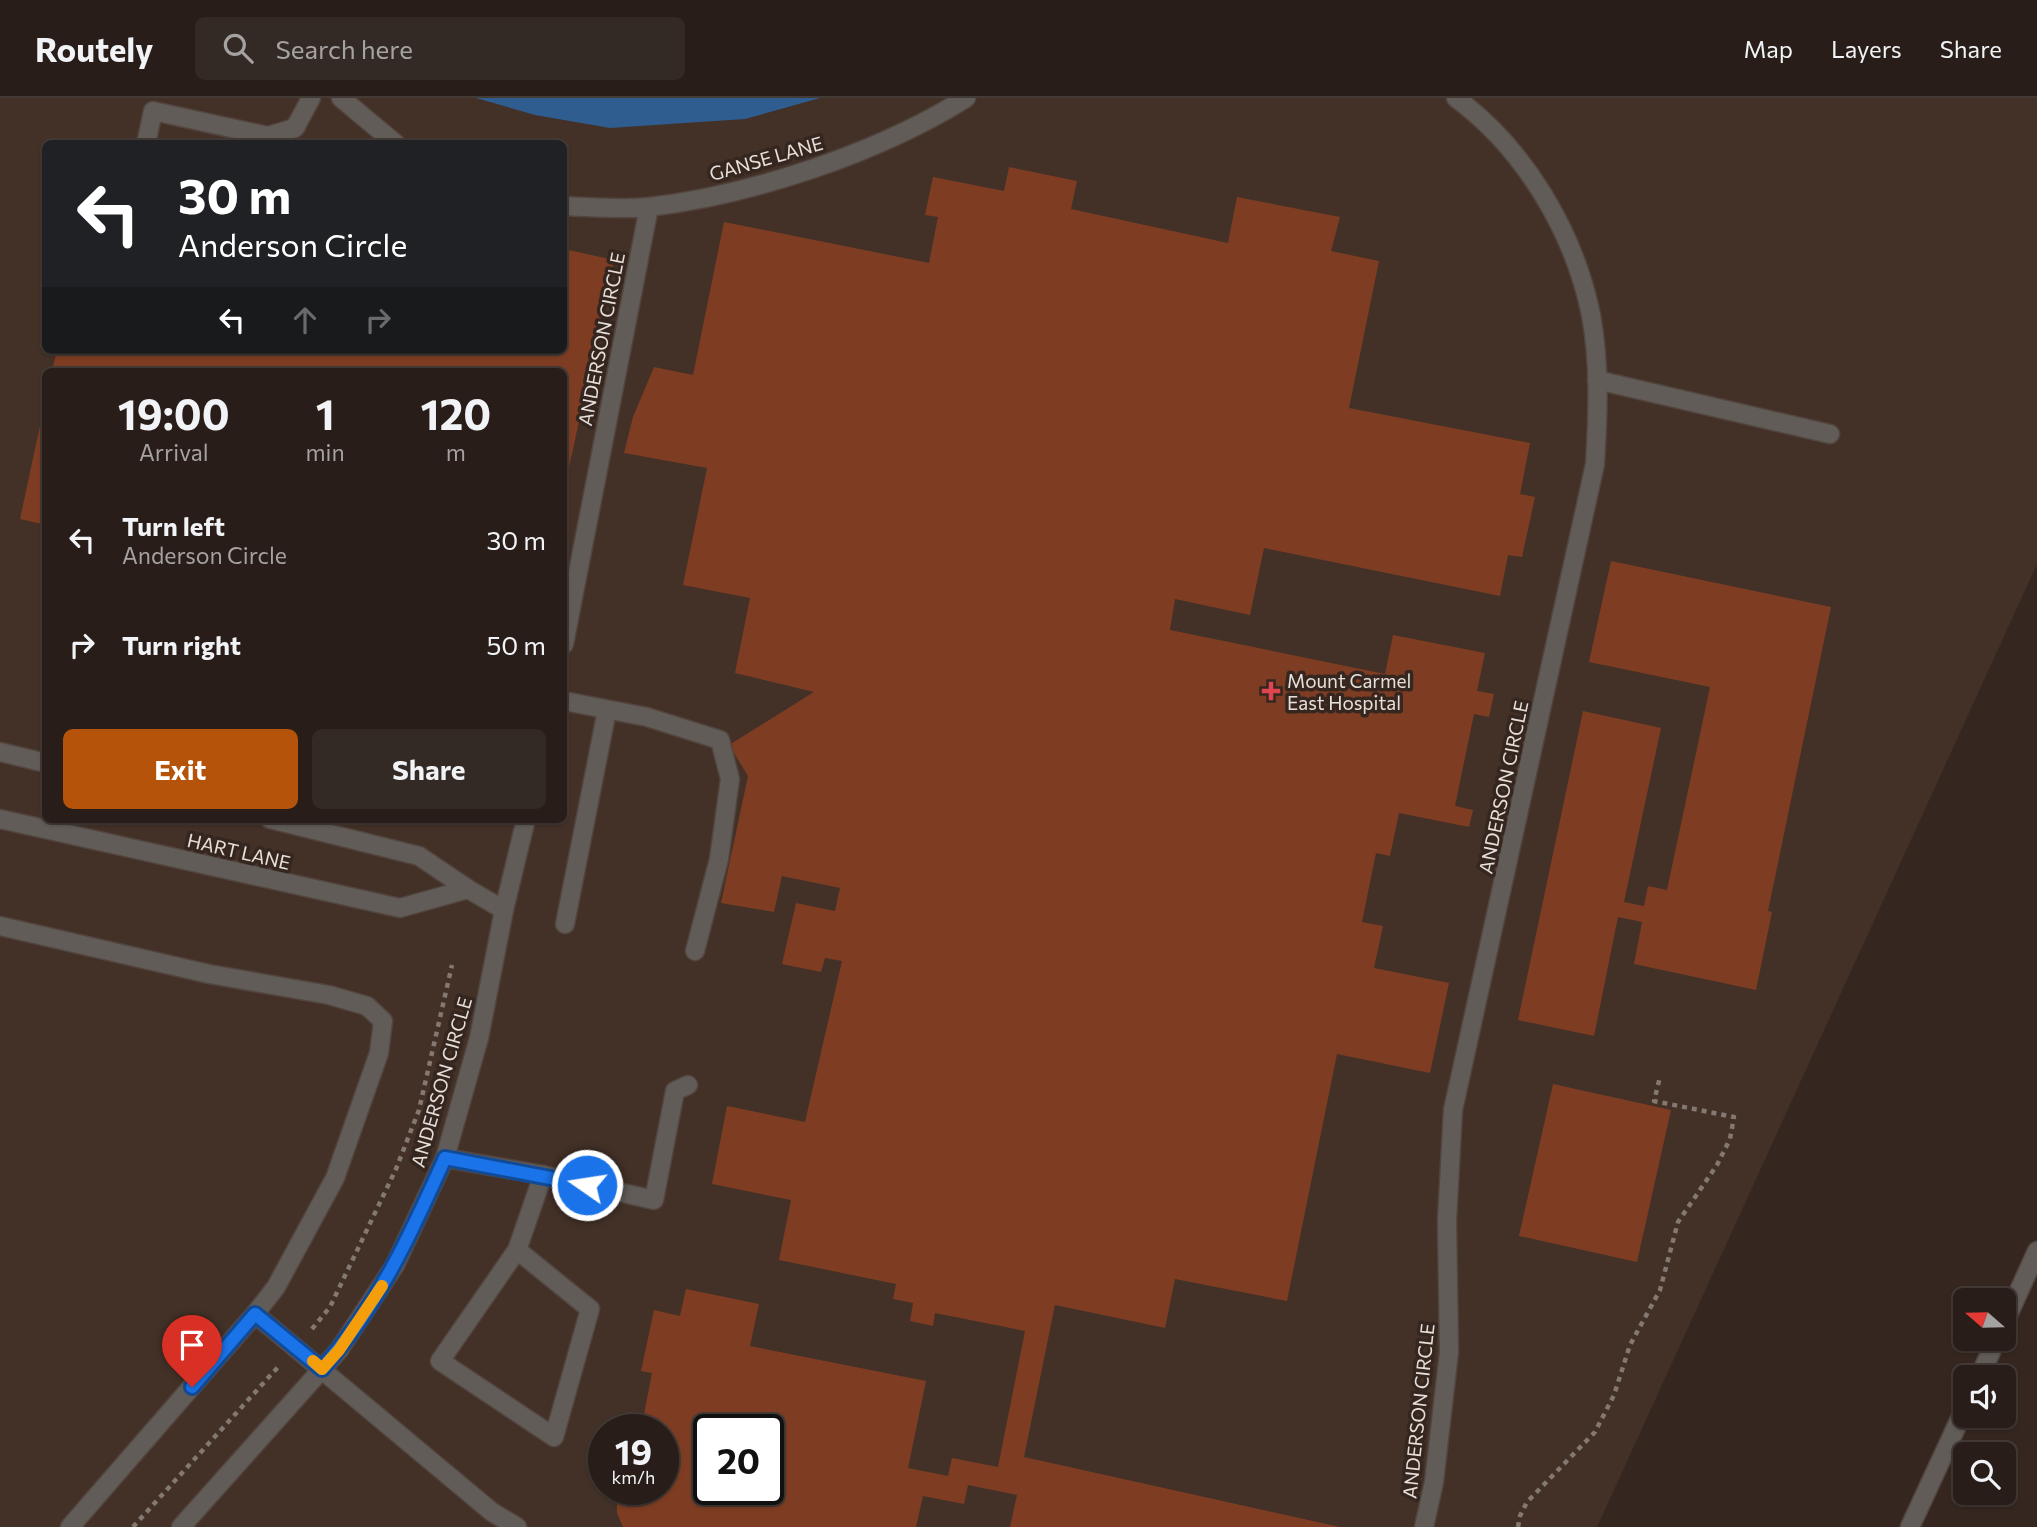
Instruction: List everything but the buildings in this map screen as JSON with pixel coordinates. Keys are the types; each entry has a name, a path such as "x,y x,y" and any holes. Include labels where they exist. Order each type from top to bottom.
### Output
{"street":[{"path":"147,140 153,111 268,136 295,128 312,98"},
{"path":"341,98 391,140"},
{"name":"GANSE LANE","path":"567,206 623,209 649,207 698,199 775,180 855,154 932,119 965,98"},
{"name":"ANDERSON CIRCLE","path":"1424,1527 1434,1482 1449,1352 1447,1220 1453,1110 1595,464 1598,423 1591,316 1576,262 1558,220 1529,172 1495,133 1456,98"},
{"name":"ANDERSON CIRCLE","path":"567,629 649,207"},
{"path":"1597,380 1830,434"},
{"path":"567,702 647,717 720,740 730,779 719,859 695,951"},
{"path":"565,924 607,710"},
{"path":"0,752 42,762"},
{"name":"HART LANE","path":"0,819 400,908 468,889"},
{"name":"HART LANE","path":"286,823 419,856 504,910"},
{"name":"ANDERSON CIRCLE","path":"181,1527 322,1369 368,1309 395,1265 445,1158 479,1038 504,910 525,823"},
{"path":"0,926 209,974 329,995 367,1006 383,1021 379,1053 335,1178 276,1287 71,1527"},
{"path":"445,1158 543,1175 654,1200 676,1091 688,1085"},
{"path":"517,1250 590,1309 554,1437 440,1361 517,1250 543,1175"},
{"path":"2016,1297 2037,1251"},
{"path":"255,1314 492,1513 517,1527"},
{"path":"1910,1527 1956,1428"}],"path":[{"path":"133,1527 330,1307 396,1169 419,1110 452,965"},
{"path":"1518,1527 1527,1502 1595,1432 1614,1395 1630,1345 1660,1290 1678,1222 1717,1165 1730,1139 1734,1117 1654,1101 1660,1077"}],"shaded area":[{"name":"Mount Carmel East Hospital","path":"0,98 2037,98 2037,564 1597,1527 0,1527"}],"water":[{"path":"476,98 820,98 745,119 610,128 535,115"}],"slow traffic":[{"path":"313,1361 322,1369 339,1350 382,1286"}],"place":[{"name":"Mount Carmel East Hospital","path":"1271,691"}],"route":[{"path":"192,1387 255,1314 322,1369 368,1309 395,1265 445,1158 587,1185"}]}
